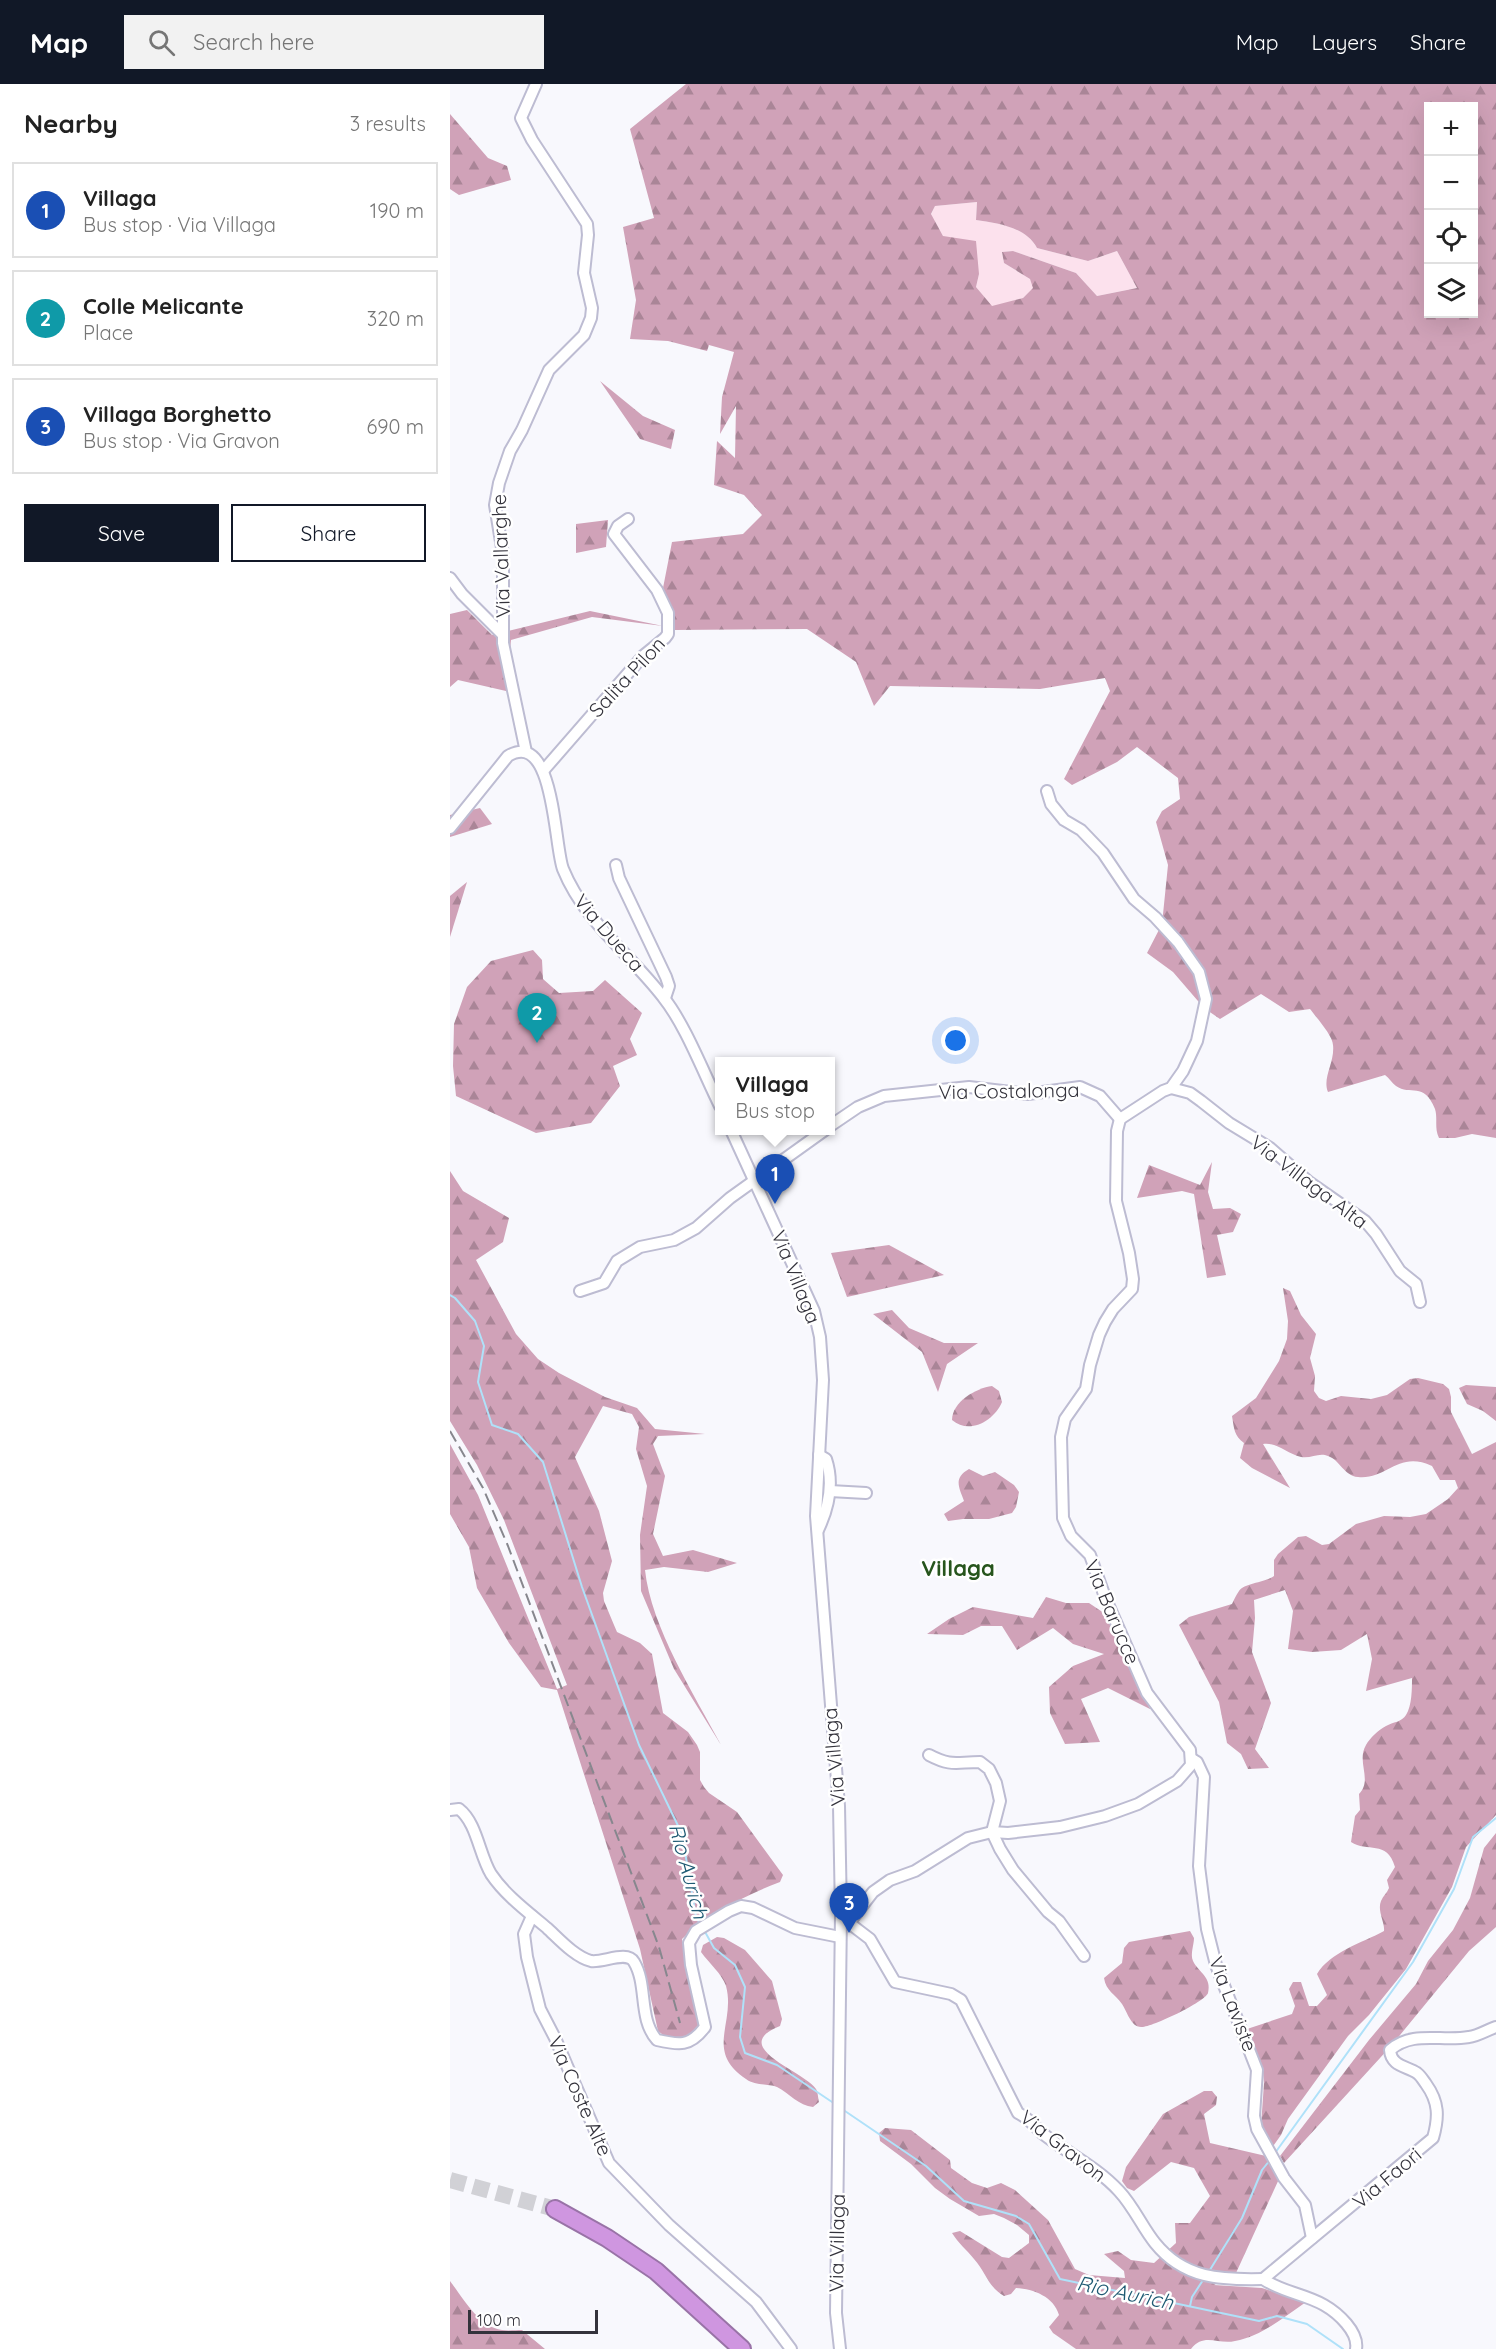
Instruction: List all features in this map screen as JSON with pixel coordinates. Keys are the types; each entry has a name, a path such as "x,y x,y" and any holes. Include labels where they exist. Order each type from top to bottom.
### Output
{"highway":[{"path":"555,2209 607,2238 656,2271 742,2349"}],"street":[{"name":"Via Vallarghe","path":"526,752 503,635 502,554 495,505 499,483 510,451 549,370 584,335 591,318 592,308 584,273 587,224 532,140 521,118 536,84"},
{"name":"Salita Pilon","path":"543,771 643,656 668,633 668,614 657,590 614,534 618,526 628,519"},
{"path":"450,578 462,594 503,635"},
{"path":"450,828 508,756 517,751 526,752"},
{"name":"Via Dueca","path":"526,752 535,758 543,771 550,792 561,865 571,890 594,921 665,998 715,1096"},
{"path":"1047,790 1051,804 1064,820 1081,830 1103,853 1134,899 1155,917 1178,942 1199,972 1206,999 1197,1041 1171,1088 1120,1119"},
{"path":"616,866 619,878 666,977 669,986 665,998"},
{"name":"Via Costalonga","path":"835,1123 858,1107 884,1096 969,1087 1028,1094 1080,1087 1100,1096 1120,1119"},
{"name":"Via Villaga Alta","path":"1171,1088 1190,1093 1229,1123 1270,1149 1309,1182 1365,1221 1400,1271 1416,1284 1420,1302"},
{"name":"Via Barucce","path":"1120,1119 1117,1131 1116,1201 1129,1253 1133,1279 1132,1289 1113,1309 1105,1322 1090,1365 1086,1389 1065,1419 1061,1437 1063,1518 1071,1536 1090,1555 1105,1597 1147,1693 1190,1750 1192,1760"},
{"path":"733,1135 755,1179"},
{"path":"580,1291 604,1283 616,1261 640,1246 674,1240 696,1228 755,1179 819,1135"},
{"name":"Via Villaga","path":"755,1179 814,1311 820,1337 823,1380 817,1530 839,1806 841,1914 836,2313 840,2349"},
{"path":"817,1530 826,1513 830,1491 826,1459 819,1455"},
{"path":"830,1491 866,1493"},
{"path":"929,1755 944,1763 955,1765 980,1762 989,1769 996,1783 1000,1801 993,1832 1013,1870 1048,1912 1059,1921 1084,1956"},
{"path":"849,1923 873,1892 890,1880 915,1871 968,1838 993,1832 1008,1833 1060,1827 1105,1816 1138,1804 1177,1781 1187,1772 1192,1760"},
{"name":"Via Laviste","path":"1192,1760 1197,1762 1204,1777 1199,1866 1207,1929 1216,1965 1257,2070 1254,2116 1257,2129 1284,2178 1305,2205 1312,2238"},
{"path":"450,1810 459,1809 467,1815 484,1862 493,1877 532,1916 574,1952 590,1961 627,1956 633,1959 641,1977 648,2026 657,2040 670,2043 690,2043 705,2027 691,1965 689,1943 696,1931 708,1923 741,1906 753,1908 795,1928 840,1937"},
{"name":"Via Gravon","path":"841,1914 870,1939 895,1982 951,1994 961,2001 1018,2113 1029,2119 1042,2132 1118,2190 1134,2209 1156,2244 1183,2267 1200,2274 1238,2280 1263,2279"},
{"name":"Via Coste Alte","path":"532,1916 524,1934 527,1957 540,2009 555,2038 609,2163 669,2225 756,2302 791,2349"},
{"name":"Via Faori","path":"1263,2279 1433,2138 1438,2109 1432,2092 1419,2074 1396,2063 1390,2056 1390,2050 1398,2043 1415,2037 1469,2037 1496,2027"},
{"path":"1263,2279 1274,2287 1324,2305 1346,2324 1354,2336 1356,2349"}],"shaded area":[{"path":"977,202 976,220 1011,227 1026,235 1037,248 1088,261 1117,251 1137,288 1097,296 1076,273 1013,251 1002,252 1004,263 1030,279 1034,288 1023,298 992,307 976,287 979,274 943,236 931,215 935,206"}],"green space":[{"path":"686,84 1496,84 1496,1138 1472,1134 1455,1138 1439,1138 1435,1109 1431,1100 1422,1092 1401,1089 1385,1075 1328,1092 1327,1081 1333,1051 1332,1041 1310,1009 1289,1012 1261,994 1220,1019 1204,1008 1173,972 1147,953 1162,924 1168,865 1156,822 1162,811 1180,799 1178,778 1137,747 1117,762 1072,785 1064,779 1110,691 1105,678 1040,689 890,686 874,706 856,662 807,629 675,630 663,588 672,542 743,534 762,515 744,495 714,485 717,441 735,458 736,406 720,434 722,397 734,352 709,345 707,351 668,341 630,339 636,300 623,227 654,218 630,129","holes":["977,202 976,220 1010,227 1026,235 1037,248 1088,261 1117,251 1137,288 1097,296 1076,273 1013,251 1002,252 1004,263 1030,279 1033,288 1023,298 992,306 976,287 979,274 976,241 943,236 931,214 935,206"]},
{"path":"450,114 488,158 507,166 511,180 459,195 450,189"},
{"path":"600,381 643,416 675,430 671,449 640,439"},
{"path":"608,520 606,547 576,553 576,524"},
{"path":"467,610 492,635 590,611 663,626 592,617 511,640 506,691 458,680 450,687 450,614"},
{"path":"480,808 492,824 450,837 450,815"},
{"path":"467,882 450,937 450,896"},
{"path":"533,950 542,960 543,979 559,993 593,991 605,980 642,1013 630,1039 637,1055 613,1066 620,1086 591,1123 536,1133 456,1096 453,1066 454,1024 467,987 491,961"},
{"path":"1212,1162 1208,1192 1213,1209 1230,1208 1241,1214 1233,1232 1217,1235 1226,1275 1207,1278 1194,1194 1182,1191 1137,1198 1149,1165 1200,1185"},
{"path":"450,1171 463,1191 509,1218 503,1242 476,1260 516,1334 538,1359 559,1373 605,1397 637,1408 655,1429 705,1434 658,1436 653,1444 665,1476 653,1534 663,1556 693,1550 737,1563 708,1572 664,1567 645,1570 649,1592 665,1637 721,1745 674,1669 641,1591 640,1535 647,1486 636,1449 639,1427 632,1414 603,1406 575,1457 599,1511 612,1561 603,1593 617,1632 640,1643 652,1654 663,1713 688,1732 697,1745 700,1752 700,1780 704,1787 737,1812 783,1875 780,1882 728,1906 704,1921 682,1939 700,2027 686,2038 667,2038 658,2031 640,1949 557,1690 541,1687 509,1643 477,1588 469,1547 450,1514 450,1444 478,1495 557,1689 567,1685 504,1520 477,1465 450,1421"},
{"path":"889,1245 944,1275 847,1297 831,1253"},
{"path":"1283,1288 1290,1291 1301,1315 1316,1334 1310,1358 1315,1376 1314,1391 1319,1398 1326,1401 1341,1396 1371,1399 1387,1395 1410,1379 1418,1378 1443,1384 1449,1389 1451,1412 1472,1454 1496,1442 1496,1815 1466,1847 1452,1887 1406,1969 1369,2015 1348,2036 1288,2119 1281,2135 1269,2152 1261,2126 1263,2072 1255,2047 1244,2030 1292,2014 1295,2006 1289,1989 1293,1982 1301,1982 1309,2006 1317,2006 1327,1995 1317,1974 1323,1966 1338,1954 1384,1931 1380,1905 1389,1888 1387,1880 1395,1867 1391,1858 1382,1850 1351,1842 1355,1816 1360,1810 1359,1794 1365,1783 1363,1751 1377,1732 1406,1715 1411,1702 1412,1678 1366,1691 1372,1659 1367,1634 1341,1650 1312,1652 1288,1649 1293,1611 1285,1590 1254,1600 1252,1652 1271,1703 1255,1749 1269,1768 1248,1769 1241,1754 1227,1743 1219,1702 1179,1625 1189,1617 1232,1604 1242,1588 1274,1576 1274,1560 1298,1537 1306,1536 1322,1545 1329,1544 1356,1524 1384,1516 1410,1517 1426,1514 1448,1499 1458,1488 1455,1480 1440,1480 1432,1466 1420,1462 1401,1463 1368,1477 1358,1477 1349,1474 1328,1456 1301,1457 1278,1446 1263,1444 1290,1488 1252,1468 1240,1458 1244,1443 1236,1435 1232,1416 1256,1398 1279,1361 1287,1339 1288,1321"},
{"path":"892,1310 909,1328 944,1343 978,1343 947,1364 938,1392 922,1352 873,1314"},
{"path":"1466,1385 1496,1387 1496,1421 1483,1411 1467,1404 1459,1388"},
{"path":"992,1386 999,1391 1002,1402 993,1415 973,1426 959,1424 952,1420 953,1413 960,1402 972,1393"},
{"path":"969,1469 983,1476 995,1472 1014,1485 1019,1492 1016,1507 1012,1513 989,1519 948,1521 944,1514 964,1501 959,1479"},
{"path":"1046,1597 1066,1603 1089,1603 1107,1615 1150,1709 1108,1688 1081,1699 1100,1742 1065,1744 1050,1713 1049,1687 1073,1666 1104,1654 1073,1644 1053,1628 1017,1650 1002,1626 981,1626 963,1635 927,1634 973,1607 1033,1618"},
{"path":"1496,1833 1496,1927 1469,1951 1391,2046 1284,2163 1280,2156 1369,2040 1416,1984 1428,1961 1453,1930 1470,1898 1484,1848"},
{"path":"1190,1931 1194,1938 1192,1958 1207,1979 1208,1993 1198,2002 1166,2019 1138,2027 1109,1989 1104,1978 1122,1963 1124,1948 1129,1942"},
{"path":"717,1937 724,1938 745,1950 772,1981 782,2019 780,2026 766,2034 762,2042 765,2050 774,2059 816,2089 819,2102 813,2107 799,2102 777,2087 757,2084 746,2079 733,2068 727,2058 724,2047 728,1999 726,1986 701,1952 703,1945"},
{"path":"1204,2091 1212,2091 1217,2097 1216,2105 1204,2114 1210,2143 1266,2156 1279,2179 1236,2273 1214,2285 1262,2288 1306,2302 1272,2325 1245,2339 1229,2342 1206,2340 1191,2349 1076,2349 1053,2333 1049,2327 1059,2315 1053,2303 1036,2292 1016,2288 1011,2294 1004,2296 991,2284 978,2264 952,2233 960,2231 1002,2257 1009,2258 1029,2243 1029,2235 1004,2218 994,2214 979,2216 950,2199 935,2188 911,2164 880,2141 879,2133 885,2128 911,2130 950,2160 951,2168 972,2183 987,2188 1001,2183 1015,2190 1048,2220 1075,2269 1089,2275 1125,2278 1124,2271 1104,2254 1118,2251 1131,2260 1154,2263 1176,2243 1175,2223 1190,2223 1210,2196 1194,2168 1171,2162 1134,2191 1127,2188 1122,2181 1126,2167 1163,2114"},
{"path":"450,2281 479,2318 494,2328 522,2330 545,2349 450,2349"}],"waterway":[{"name":"Rio Aurich","path":"450,1295 475,1321 484,1346 478,1382 492,1425 518,1434 543,1462 582,1587 639,1745 682,1834 696,1917 701,1925"},
{"path":"1275,2153 1413,1962 1454,1889 1473,1837 1496,1818"},
{"name":"Rio Aurich","path":"704,1930 714,1948 735,1965 745,1987 740,2037 745,2053 777,2065 835,2104"},
{"name":"Rio Aurich","path":"842,2109 926,2166 964,2201 1016,2216 1029,2224 1060,2279 1259,2321 1277,2316 1307,2324 1343,2349"},
{"path":"1208,2273 1242,2218 1262,2170 1270,2160"},
{"path":"1190,2306 1192,2297 1205,2277"}],"tunnel":[{"path":"450,2180 555,2209"}],"railway":[{"path":"450,1431 483,1488 508,1546 659,1947 680,2023"}],"place":[{"name":"Colle Melicante","path":"537,1043"},
{"name":"Villaga","path":"775,1204"},
{"name":"Villaga Borghetto","path":"849,1933"}],"district":[{"name":"Villaga","path":"958,1568"}]}
